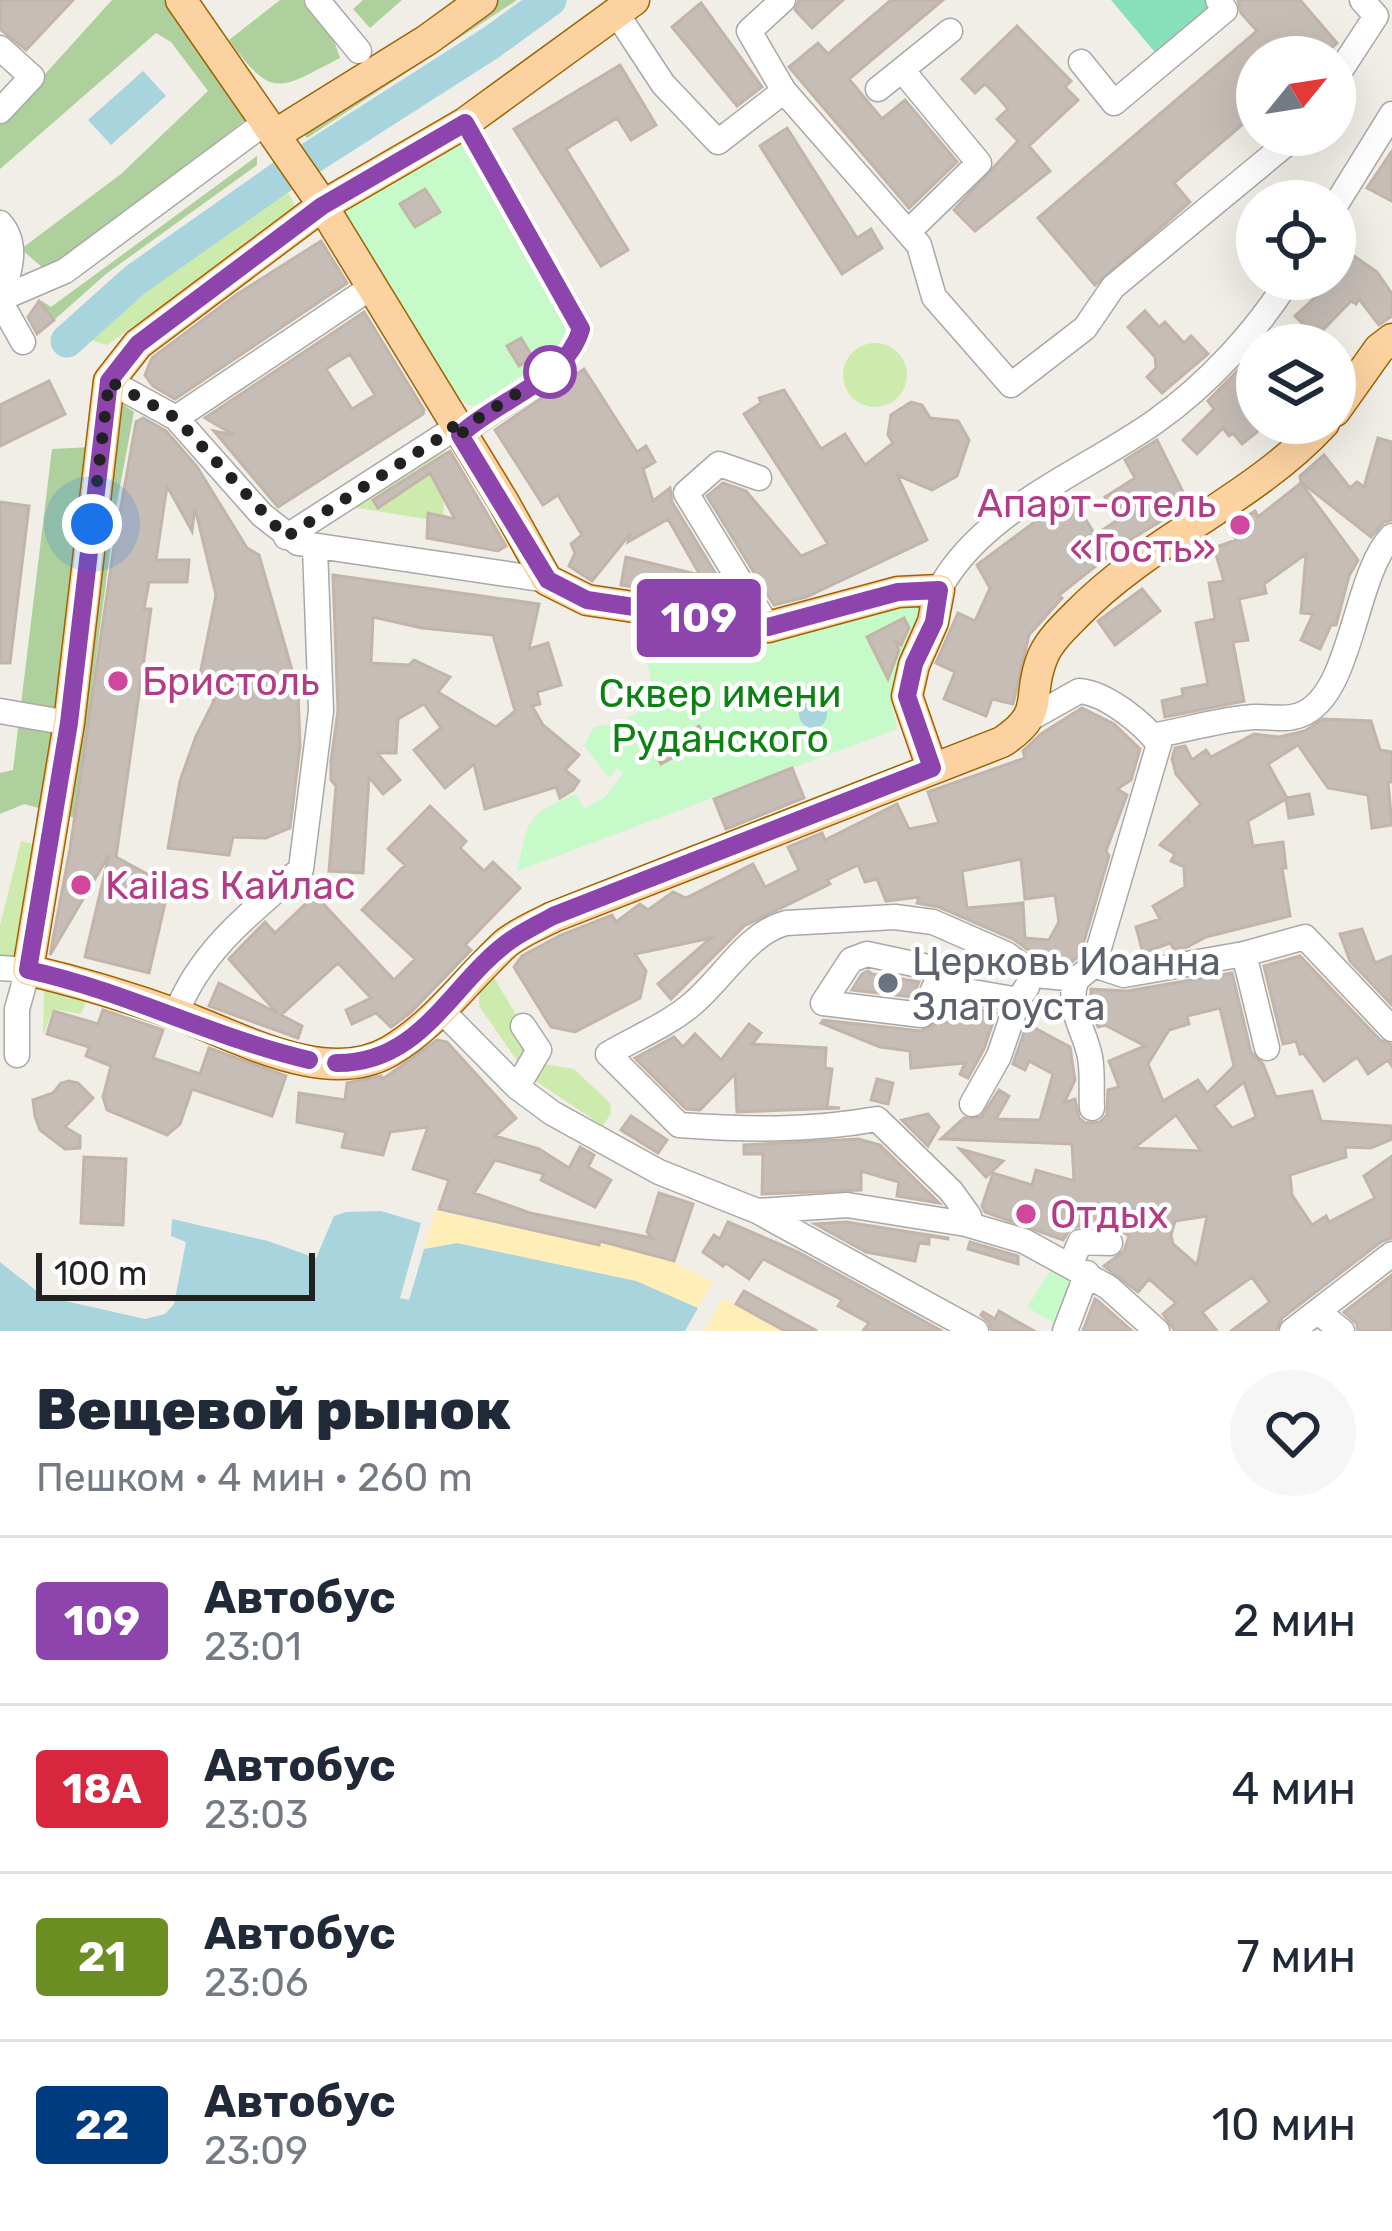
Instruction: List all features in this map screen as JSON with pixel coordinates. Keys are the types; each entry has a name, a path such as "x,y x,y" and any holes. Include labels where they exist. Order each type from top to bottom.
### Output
{"main road":[{"path":"181,0 322,206 548,580 587,600 768,627 898,592 939,590 934,622 914,664 907,696 932,768"},
{"path":"276,134 428,40 482,0"},
{"path":"626,7 465,123 322,206 138,344 109,381 69,723 14,969 176,1014 309,1060 359,1063 386,1054 442,1011 508,941 553,916 1002,742 1024,728 1031,718 1042,657 1092,598 1243,490 1299,444"},
{"path":"1356,383 1386,344"}],"street":[{"path":"317,0 359,51"},
{"path":"783,0 749,31 784,91 919,245 934,297 1011,385 1085,328 1113,287 1272,156"},
{"path":"1082,62 1114,103 1226,10 1218,0"},
{"path":"1356,47 1376,16 1362,0"},
{"path":"626,7 663,84 718,142 784,91"},
{"path":"878,89 950,31"},
{"path":"0,48 32,77 0,112"},
{"path":"902,70 979,164 908,232"},
{"path":"1351,180 1392,114"},
{"path":"286,537 552,371 575,350 581,329 465,123"},
{"path":"0,299 65,271 259,127 276,134"},
{"path":"0,223 9,233 11,261 0,299 23,342"},
{"path":"176,418 370,288"},
{"path":"939,590 963,553 1050,485 1157,420 1216,371 1272,300"},
{"path":"109,381 176,418 286,537 315,547 350,548 548,580"},
{"path":"759,478 719,464 686,493 768,627"},
{"path":"1152,736 1253,717 1304,715 1314,707 1337,675 1376,559 1392,536"},
{"path":"176,1014 219,942 301,869 321,711 315,547"},
{"path":"1354,598 1358,569 1364,561 1376,559"},
{"path":"1031,718 1088,691 1159,744 1086,972 1072,989 1077,1023 1090,1055 1092,1108"},
{"path":"0,711 69,723"},
{"path":"966,1224 969,1216 950,1191 877,1119 758,1131 679,1125 608,1054 689,1007 772,927 895,917 933,922 1006,954 1035,976 1124,975 1244,954 1305,937 1392,1029"},
{"path":"1244,954 1267,1048"},
{"path":"14,969 17,1055"},
{"path":"942,970 955,989 1018,1000"},
{"path":"972,1104 999,1056 1018,1000 1035,976"},
{"path":"442,1011 518,1088 551,1113 659,1172 757,1210 976,1331"},
{"path":"518,1088 538,1051 524,1025"},
{"path":"757,1210 848,1205 966,1224 1024,1241 1079,1268 1138,1311 1157,1331"},
{"path":"1065,1331 1080,1242 1110,1243"},
{"path":"1292,1331 1392,1254"},
{"path":"1318,1312 1342,1331"}],"green space":[{"path":"112,0 164,0 250,116 51,275 21,249 121,174 208,91 171,42 156,33 0,169 0,124"},
{"path":"280,0 303,0 332,34 340,58 278,84 256,73 229,40"},
{"path":"363,0 402,0 370,28 353,9"},
{"path":"494,0 517,0 307,138 299,128"},
{"path":"1111,0 1209,0 1216,8 1159,57"},
{"path":"459,142 571,323 569,344 471,406 450,392 343,221 341,206"},
{"path":"257,156 257,165 106,274 54,320 36,304 42,301 51,307"},
{"path":"274,193 289,194 298,211 107,345 90,340 154,285"},
{"path":"875,343 898,352 907,375 898,398 875,407 852,398 843,375 852,352"},
{"path":"107,393 134,412 115,513 75,818 24,804 0,814 0,773 13,770 52,449 91,447"},
{"path":"444,451 468,493 444,495 443,522 352,507"},
{"name":"Сквер имени Руданского","path":"929,592 892,702 897,729 517,871 528,829 538,814 576,794 584,809 605,797 623,774 618,768 609,778 584,745 594,727 631,716 647,702 651,679 647,663 630,651 636,635 726,640"},
{"path":"21,841 42,846 23,959 0,956 0,926"},
{"path":"493,976 537,1050 520,1065 479,1006 479,990"},
{"path":"44,988 87,998 81,1014 53,1009 43,1035"},
{"path":"543,1064 574,1069 610,1103 611,1113 603,1126 531,1078"},
{"path":"1051,1270 1083,1279 1061,1327 1027,1307"}],"sand":[{"path":"435,1211 600,1246 608,1241 657,1254 713,1282 698,1308 636,1281 457,1243 424,1249"},
{"path":"723,1298 785,1331 704,1331"}],"water":[{"path":"143,71 166,96 111,145 88,120"},
{"path":"813,700 823,704 827,714 823,724 813,728 803,724 799,714 803,704"},
{"path":"381,1211 421,1223 400,1298 409,1300 424,1249 457,1243 636,1281 698,1308 685,1331 0,1331 0,1262 43,1296 145,1319 165,1314 174,1304 186,1242 171,1236 172,1219 268,1241 316,1258 334,1216"}],"building":[{"path":"0,0 73,0 26,50 0,29"},
{"path":"799,0 843,0 812,28 795,10"},
{"path":"891,0 943,0 849,79 882,119 905,100 957,162 909,208 789,67 818,43 828,54"},
{"path":"1238,0 1300,0 1331,36 1251,36 1257,31 1241,13"},
{"path":"701,3 762,87 737,106 672,27"},
{"path":"1017,26 1071,81 1065,87 1078,100 1029,146 1050,171 975,231 954,210 1018,141 997,119 1008,109 997,96 985,84 975,93 962,79"},
{"path":"1236,49 1236,130 1174,183 1190,202 1095,285 1038,218"},
{"path":"620,65 656,125 631,140 617,118 566,149 628,250 601,266 514,129"},
{"path":"787,128 857,238 871,229 882,248 842,274 760,146"},
{"path":"1392,151 1392,201 1367,188"},
{"path":"425,189 440,212 415,227 400,204"},
{"path":"321,241 347,283 175,399 153,386 145,375 152,358 236,295"},
{"path":"1356,257 1377,272 1392,294 1392,316 1379,325 1359,299 1329,324 1303,324 1295,316 1312,300 1356,300"},
{"path":"39,301 54,320 37,334 28,317"},
{"path":"1145,311 1159,327 1165,322 1184,343 1191,336 1208,354 1162,393 1147,377 1156,368 1155,357 1128,327"},
{"path":"364,312 424,410 278,507 214,431 234,435 205,418","holes":["350,354 375,395 352,409 326,369"]},
{"path":"521,338 533,358 519,366 507,346"},
{"path":"584,369 637,452 646,446 655,462 643,469 653,501 670,488 672,502 733,602 621,585 626,557 700,575 668,519 628,542 630,534 592,581 569,566 575,553 571,544 582,535 558,495 543,505 495,430"},
{"path":"1236,372 1236,437 1223,428 1197,454 1183,440 1214,409 1208,401"},
{"path":"49,381 65,414 0,446 0,405"},
{"path":"784,390 821,449 845,434 865,465 893,443 888,435 891,415 911,402 922,405 930,418 958,421 969,440 957,476 932,490 897,475 927,540 806,597 774,605 707,496 723,483 746,491 801,556 828,544 744,414 761,403 759,398"},
{"path":"143,418 166,431 197,467 247,548 259,555 298,691 300,746 290,828 266,838 233,837 229,855 168,848 180,781 214,701 200,675 216,595 195,508 192,531 167,486 156,560 189,560 187,582 149,582 144,609 151,609 116,857 169,886 149,973 85,957 109,855 50,955 114,546 136,422"},
{"path":"1378,438 1392,442 1392,520 1371,537 1301,482 1300,476 1324,455 1350,488 1357,482 1364,487"},
{"path":"1157,440 1189,504 1125,543 1059,595 1062,598 1029,635 1013,704 992,699 986,716 944,699 955,672 936,663 958,613 975,621 990,588 977,565 1071,495 1095,535 1119,519 1105,497 1135,478 1125,460"},
{"path":"450,451 506,546 498,551 427,538 428,513 455,519 430,473 378,508 373,500"},
{"path":"1301,483 1358,560 1336,625 1331,625 1320,649 1301,640 1313,614 1301,613 1306,554 1264,584 1266,593 1239,599 1248,640 1233,642 1244,701 1165,717 1162,701 1183,696 1182,689 1208,684 1196,623 1215,619 1209,583 1224,581 1214,548 1236,540 1229,528 1255,511 1258,517"},
{"path":"0,502 29,506 10,663 0,663"},
{"path":"333,575 539,604 529,649 548,643 561,685 537,692 540,704 532,706 543,725 579,755 565,770 579,781 560,798 556,787 485,809 474,764 445,788 414,750 441,728 424,704 398,719 396,753 377,753 400,780 383,794 369,777 363,873 329,871 336,786 331,780 331,761 338,711","holes":["373,617 422,628 493,635 515,711 496,727 438,692 450,677 414,660 409,665 371,663"]},
{"path":"1142,589 1160,611 1115,645 1098,621"},
{"path":"904,618 909,628 901,645 896,642 899,650 888,679 867,637"},
{"path":"1082,708 1114,724 1140,749 1131,780 1117,789 1127,795 1106,851 1109,856 1080,955 1072,962 1039,958 1013,939 939,907 917,903 919,897 886,901 877,879 865,882 858,865 744,926 671,999 658,984 711,938 635,954 646,971 640,998 575,1032 551,1027 514,967 522,956 561,935 612,915 616,922 640,904 648,910 673,892 686,898 753,864 765,887 799,870 788,847 822,833 825,840 897,804 909,829 939,823 928,792 1025,758 1023,751","holes":["1021,859 1025,899 1055,895 1059,922 1049,940 1025,938 1023,903 967,908 962,871"]},
{"path":"1323,719 1371,721 1380,750 1392,752 1392,782 1388,782 1392,825 1372,828 1368,795 1328,788 1298,745 1268,764 1287,798 1309,794 1313,814 1289,818 1286,799 1248,821 1253,846 1283,842 1290,916 1206,937 1187,947 1174,949 1170,943 1143,953 1136,927 1160,919 1153,906 1185,887 1184,867 1171,861 1175,854 1160,845 1186,819 1190,824 1188,817 1201,804 1176,774 1175,748 1185,746 1192,760 1206,750 1211,757 1254,734 1279,737 1305,731"},
{"path":"699,726 706,739 661,764 654,751"},
{"path":"792,768 804,798 726,829 714,799"},
{"path":"430,806 466,841 460,848 484,871 493,862 520,888 465,945 471,950 410,1013 391,1027 376,1013 352,1024 346,1010 371,998 338,963 281,1015 302,1026 298,1038 209,1006 219,983 277,1013 229,959 265,922 275,933 315,895 394,980 415,959 362,910 405,865 388,849"},
{"path":"1362,929 1375,963 1392,956 1392,1005 1350,961 1340,934"},
{"path":"1300,956 1380,1040 1392,1045 1392,1066 1388,1060 1368,1074 1357,1057 1324,1081 1300,1054 1296,1041 1283,1044 1264,966"},
{"path":"868,971 919,982 912,997 852,990"},
{"path":"1232,973 1251,1052 1263,1064 1276,1097 1312,1091 1321,1121 1392,1126 1392,1139 1371,1148 1345,1147 1346,1157 1290,1175 1292,1195 1312,1225 1326,1216 1329,1222 1375,1198 1364,1176 1392,1156 1392,1238 1282,1318 1276,1331 1231,1331 1270,1302 1252,1277 1202,1312 1217,1331 1175,1331 1163,1314 1176,1303 1149,1279 1138,1292 1104,1266 1124,1251 1129,1236 1120,1230 1079,1226 1070,1229 1063,1240 985,1212 982,1206 993,1173 1032,1185 1036,1170 1074,1181 1072,1144 941,1139 964,1118 981,1117 999,1090 1009,1096 996,1119 1040,1120 1053,1074 1029,1061 1025,1070 1013,1064 1027,1024 1070,1047 1075,1080 1064,1103 1075,1099 1079,1118 1085,1123 1100,1122 1107,1115 1108,1090 1119,1087 1109,1061 1145,1046 1105,1025 1098,1027 1091,989 1127,991","holes":["1220,1008 1234,1066 1207,1093 1198,1080 1163,1101 1148,1064 1169,1030 1189,1024 1187,1016","1244,1082 1256,1117 1232,1128 1214,1106","1176,1115 1201,1151 1134,1148","1207,1216 1197,1265 1173,1244 1175,1221"]},
{"path":"958,1006 996,1013 968,1078 960,1074 965,1063 911,1068 910,1051 880,1047 821,1023 921,1031 936,1023 960,1022"},
{"path":"103,1010 163,1030 153,1058 200,1074 209,1048 286,1076 272,1116 192,1089 180,1124 167,1135 107,1110 103,1097 111,1066 86,1056 89,1047 47,1034 54,1011 98,1024"},
{"path":"749,1024 761,1033 752,1044 826,1048 825,1068 832,1069 827,1107 840,1108 737,1112 735,1074 700,1110 686,1109 635,1058 674,1037 683,1047 695,1034 721,1060"},
{"path":"437,1040 447,1042 516,1118 495,1136 539,1149 569,1168 580,1147 594,1155 588,1167 611,1180 595,1207 541,1180 544,1174 495,1160 474,1193 530,1213 652,1238 647,1232 659,1193 693,1204 674,1261 439,1209 449,1180 413,1169 428,1127 390,1132 383,1155 342,1147 346,1132 297,1122 299,1093 345,1100 347,1083 383,1079"},
{"path":"877,1079 893,1083 888,1104 871,1100"},
{"path":"69,1081 93,1098 65,1127 80,1136 80,1148 65,1149 40,1130 33,1100"},
{"path":"928,1114 939,1127 928,1146 902,1120"},
{"path":"631,1116 667,1140 658,1153 621,1130"},
{"path":"858,1139 880,1145 939,1203 897,1196 899,1182 861,1171 861,1190 762,1194 763,1154 744,1154 744,1145"},
{"path":"960,1149 1003,1161 986,1177"},
{"path":"84,1157 126,1159 123,1225 81,1223"},
{"path":"728,1222 798,1252 942,1331 863,1331 869,1323 838,1306 842,1300 763,1259 749,1279 726,1263 723,1266 703,1252 714,1235 720,1239"},
{"path":"846,1222 948,1239 929,1236 929,1244 919,1243 915,1261 866,1252 815,1224"},
{"path":"970,1242 1018,1256 1018,1264 968,1249"},
{"path":"1392,1275 1392,1331 1358,1331 1344,1312"},
{"path":"744,1291 817,1331 785,1331 736,1304"},
{"path":"1095,1299 1098,1301 1132,1331 1083,1331"},
{"path":"999,1311 1034,1331 992,1331 981,1315 995,1319"}],"waterway":[{"path":"306,161 550,0"},
{"path":"67,341 135,280 287,173"}],"bus line":[{"name":"109","path":"309,1060 93,986 28,970 69,723 109,381 138,344 322,206 465,123 581,329 575,350 552,371 460,435 548,580 587,600 768,627 898,592 939,590 934,622 914,664 907,696 932,768 553,916 508,941 416,1034 386,1054 359,1063 336,1063"}],"place":[{"name":"Апарт-отель «Гость»","path":"1240,525"},
{"name":"Бристоль","path":"118,681"},
{"name":"Kailas Кайлас","path":"81,885"},
{"name":"Церковь Иоанна Златоуста","path":"888,983"},
{"name":"Отдых","path":"1026,1214"}],"route":[{"path":"92,524 109,381 176,418 286,537 452,430 454,423 460,435 550,372"}]}
